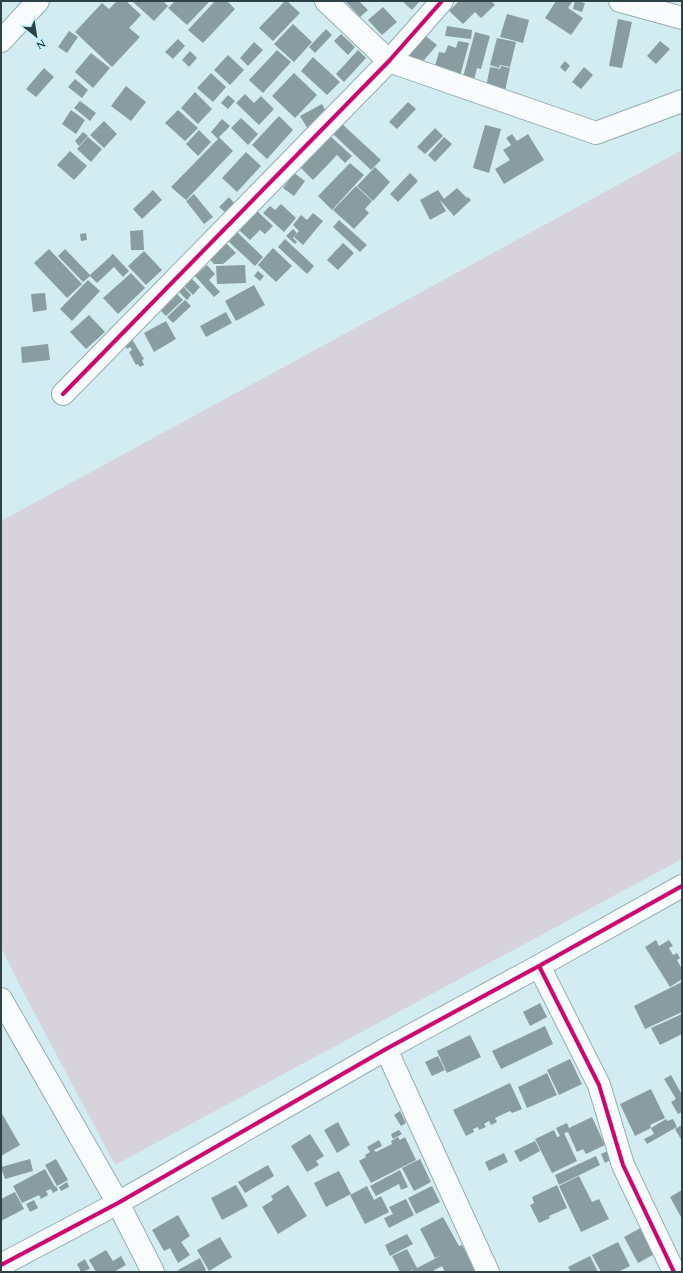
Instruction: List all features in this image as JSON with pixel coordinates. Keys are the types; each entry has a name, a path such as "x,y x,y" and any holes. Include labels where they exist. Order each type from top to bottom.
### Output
{"street":[{"path":"1,41 38,1"},
{"path":"326,1 389,61 596,133 682,101"},
{"path":"63,394 389,61 442,1"},
{"path":"620,1 682,18"},
{"path":"1,1265 118,1203 386,1049 540,966 682,886"},
{"path":"540,966 599,1085 622,1165 674,1272"},
{"path":"1,999 118,1203 153,1272"},
{"path":"386,1049 488,1272"}],"shaded area":[{"path":"682,150 682,859 115,1165 1,947 1,521"}],"building":[{"path":"117,1 126,1 141,15 129,28 140,37 112,67 75,32 102,3 109,9"},
{"path":"132,1 163,1 168,6 154,21"},
{"path":"175,1 210,1 187,25 168,8"},
{"path":"215,1 227,1 235,9 203,43 188,30"},
{"path":"285,1 287,1 300,13 273,41 259,28"},
{"path":"345,1 359,1 368,10 360,17"},
{"path":"402,1 420,1 412,10"},
{"path":"459,1 491,1 495,5 481,18 475,12 463,24 449,11"},
{"path":"556,1 572,2 568,8 583,18 571,35 545,18"},
{"path":"575,1 585,3 582,12 573,9"},
{"path":"383,7 397,22 382,35 368,20"},
{"path":"507,14 529,20 523,43 500,37"},
{"path":"618,19 632,22 622,68 609,66"},
{"path":"293,24 312,42 294,62 274,44"},
{"path":"447,26 472,30 471,39 445,36"},
{"path":"326,29 332,35 315,53 309,47"},
{"path":"69,31 78,37 67,53 58,47"},
{"path":"475,32 490,36 481,69 477,68 473,84 462,81"},
{"path":"422,33 437,45 418,67 403,55"},
{"path":"341,34 355,47 348,55 334,41"},
{"path":"497,38 516,42 510,67 500,65 499,68 490,65"},
{"path":"178,39 185,46 173,59 165,52"},
{"path":"458,41 469,43 459,80 433,73 439,52 445,53 448,45 456,48"},
{"path":"660,41 670,49 656,64 647,56"},
{"path":"254,42 263,50 248,66 240,58"},
{"path":"277,50 291,62 263,93 249,80"},
{"path":"358,50 366,58 344,82 336,74"},
{"path":"190,51 197,58 189,67 182,60"},
{"path":"91,53 110,68 93,88 75,72"},
{"path":"228,55 244,70 230,85 214,70"},
{"path":"313,57 340,82 327,95 301,71"},
{"path":"565,61 570,66 565,72 560,67"},
{"path":"501,66 510,68 505,91 486,87 490,67 500,69"},
{"path":"584,67 593,75 581,89 572,82"},
{"path":"44,68 54,77 36,97 26,89"},
{"path":"211,73 226,87 213,102 197,88"},
{"path":"294,73 317,95 295,118 272,96"},
{"path":"75,79 88,90 82,98 68,87"},
{"path":"126,86 146,102 131,121 111,106"},
{"path":"195,92 212,109 198,124 181,108"},
{"path":"245,94 254,103 261,96 274,109 259,125 236,103"},
{"path":"228,95 235,101 228,109 221,103"},
{"path":"80,101 96,113 90,121 74,108"},
{"path":"408,102 416,109 397,129 389,122"},
{"path":"322,104 330,119 309,131 300,116"},
{"path":"71,110 85,120 76,134 62,124"},
{"path":"178,110 198,128 185,141 165,123"},
{"path":"279,116 293,130 267,159 252,145"},
{"path":"241,118 258,134 248,145 231,128"},
{"path":"222,119 230,126 219,137 233,151 186,200 171,187 218,139 211,132"},
{"path":"104,121 117,134 104,148 90,135"},
{"path":"341,123 381,160 371,170 332,133"},
{"path":"485,125 501,129 489,173 473,168"},
{"path":"435,128 443,136 425,154 417,147"},
{"path":"199,130 211,142 198,156 186,144"},
{"path":"83,132 88,136 79,146 75,141"},
{"path":"512,134 517,141 528,134 544,160 504,184 495,169 510,160 503,150 511,145 506,138"},
{"path":"329,135 352,156 345,163 337,155 313,180 299,166"},
{"path":"88,137 102,149 91,162 77,149"},
{"path":"444,137 452,144 435,162 428,155"},
{"path":"70,151 87,166 74,180 57,165"},
{"path":"246,152 261,166 237,192 222,178"},
{"path":"350,163 364,175 332,210 318,196"},
{"path":"375,167 390,182 373,201 357,186"},
{"path":"294,173 305,181 294,196 283,188"},
{"path":"410,173 418,181 398,202 390,194"},
{"path":"356,186 372,201 365,209 369,213 354,229 333,210"},
{"path":"457,188 471,200 454,216 439,199 446,211 430,220 420,200 438,190 444,199"},
{"path":"153,190 162,200 142,219 133,209"},
{"path":"194,194 213,217 204,224 186,201"},
{"path":"229,197 235,204 226,213 219,207"},
{"path":"281,204 296,218 284,232 263,213 270,206 275,210"},
{"path":"257,211 273,226 265,234 260,230 250,240 239,230"},
{"path":"313,213 323,221 303,245 294,237 299,231 293,225 301,215 307,220"},
{"path":"339,220 367,245 360,252 333,227"},
{"path":"293,229 297,233 293,238 297,242 295,244 286,236"},
{"path":"143,230 144,250 131,250 130,231"},
{"path":"236,231 263,257 255,266 227,240"},
{"path":"86,233 87,240 81,241 80,234"},
{"path":"285,239 314,266 307,274 278,247"},
{"path":"225,242 236,253 223,264 214,264 208,257"},
{"path":"343,243 354,253 338,270 327,260"},
{"path":"273,248 292,266 276,282 258,265"},
{"path":"49,249 82,284 67,298 34,263"},
{"path":"65,249 90,275 113,254 129,271 123,277 114,267 97,283 90,276 83,282 58,256"},
{"path":"144,251 162,270 146,285 128,266"},
{"path":"207,265 215,274 209,280 220,292 214,297 195,276"},
{"path":"245,265 246,283 217,284 216,266"},
{"path":"258,271 264,276 260,281 254,276"},
{"path":"131,273 145,288 118,314 103,298"},
{"path":"191,278 200,287 193,295 183,285"},
{"path":"88,280 100,291 72,321 60,309"},
{"path":"254,285 265,305 236,321 225,301"},
{"path":"183,286 191,295 187,300 178,291"},
{"path":"45,293 47,310 33,312 31,294"},
{"path":"177,294 183,300 166,316 160,310"},
{"path":"185,300 191,306 173,323 167,317"},
{"path":"226,312 232,323 206,337 200,326"},
{"path":"89,315 105,332 86,349 70,332"},
{"path":"166,321 176,339 154,352 144,333"},
{"path":"132,339 144,359 142,360 144,365 140,367 138,364 136,365 129,352 132,350 130,347 127,349 124,343"},
{"path":"48,344 50,360 22,363 21,347"},
{"path":"656,940 659,946 669,940 673,946 669,948 673,955 677,953 680,958 677,960 682,969 682,979 670,987 645,947"},
{"path":"682,982 682,1012 645,1029 634,1006"},
{"path":"540,1003 547,1017 530,1026 523,1012"},
{"path":"682,1014 682,1034 660,1045 651,1028"},
{"path":"545,1026 553,1044 501,1069 492,1051"},
{"path":"470,1035 481,1057 447,1073 437,1051"},
{"path":"438,1056 445,1070 432,1076 425,1062"},
{"path":"570,1059 582,1084 559,1095 547,1070"},
{"path":"547,1073 557,1095 527,1108 518,1087"},
{"path":"671,1075 682,1095 682,1112 678,1114 671,1102 676,1099 664,1079"},
{"path":"510,1083 522,1109 512,1113 510,1111 495,1118 497,1122 491,1125 489,1121 484,1124 486,1127 479,1130 478,1127 473,1129 474,1132 466,1136 453,1110"},
{"path":"651,1089 665,1118 650,1125 651,1128 635,1136 620,1104"},
{"path":"400,1111 406,1123 401,1126 394,1115"},
{"path":"1,1112 20,1145 1,1156"},
{"path":"592,1117 605,1145 586,1154 583,1149 577,1152 568,1132 564,1133 577,1161 552,1173 535,1139 554,1130 557,1137 560,1136 556,1128 567,1123 569,1128"},
{"path":"666,1119 667,1121 673,1119 677,1127 647,1144 644,1139 654,1134 651,1128"},
{"path":"338,1122 350,1145 337,1153 324,1130"},
{"path":"682,1125 682,1141 675,1129"},
{"path":"399,1130 402,1134 393,1139 391,1134"},
{"path":"310,1134 324,1156 316,1161 319,1165 307,1172 291,1146"},
{"path":"398,1137 400,1140 405,1137 416,1160 371,1183 359,1161 366,1157 365,1155 370,1152 367,1147 379,1140 382,1146 374,1150 376,1152 392,1144 391,1141"},
{"path":"535,1141 540,1151 520,1162 514,1151"},
{"path":"612,1149 616,1157 605,1163 601,1154"},
{"path":"504,1153 508,1162 489,1171 485,1162"},
{"path":"596,1156 600,1165 559,1185 555,1175"},
{"path":"30,1159 33,1171 5,1179 1,1167"},
{"path":"56,1159 68,1180 57,1186 45,1165"},
{"path":"420,1159 431,1182 414,1191 402,1168"},
{"path":"268,1165 274,1176 245,1193 238,1182"},
{"path":"45,1169 58,1190 53,1193 51,1189 46,1191 48,1195 41,1199 39,1195 22,1203 13,1186"},
{"path":"400,1170 408,1187 401,1190 399,1184 376,1196 370,1186"},
{"path":"339,1171 351,1194 326,1207 314,1183"},
{"path":"579,1176 592,1202 599,1199 609,1219 581,1232 559,1186"},
{"path":"67,1182 69,1187 61,1191 59,1187"},
{"path":"236,1185 248,1206 222,1220 211,1198"},
{"path":"288,1185 307,1216 278,1234 262,1207 273,1200 271,1196"},
{"path":"557,1185 567,1208 549,1216 550,1218 539,1223 530,1205 534,1203 532,1197"},
{"path":"367,1186 374,1200 381,1196 389,1212 365,1224 350,1195"},
{"path":"432,1186 440,1202 416,1214 408,1198"},
{"path":"682,1190 682,1219 670,1197"},
{"path":"15,1192 24,1209 1,1221 1,1199"},
{"path":"406,1199 414,1215 389,1228 384,1218 393,1214 389,1207"},
{"path":"34,1200 38,1208 30,1212 26,1204"},
{"path":"178,1215 190,1236 181,1242 190,1255 178,1263 170,1248 164,1251 152,1230"},
{"path":"443,1217 459,1246 462,1245 476,1272 445,1272 442,1266 431,1272 413,1272 412,1270 408,1272 400,1272 392,1256 407,1249 417,1268 442,1255 435,1258 420,1229"},
{"path":"646,1225 660,1251 638,1263 624,1237"},
{"path":"407,1234 413,1244 390,1256 385,1245"},
{"path":"220,1237 232,1257 209,1271 197,1250"},
{"path":"618,1242 630,1266 618,1272 601,1272 592,1255"},
{"path":"106,1250 113,1261 121,1256 126,1265 114,1272 96,1272 89,1260"},
{"path":"590,1256 598,1272 571,1272 568,1267"},
{"path":"200,1258 206,1270 203,1272 179,1272 178,1270"},
{"path":"85,1259 90,1269 81,1272 77,1264"}],"cycle path":[{"path":"63,394 389,61 442,1"},
{"path":"1,1265 118,1203 386,1049 682,886"},
{"path":"539,966 599,1085 623,1165 674,1272"}]}
